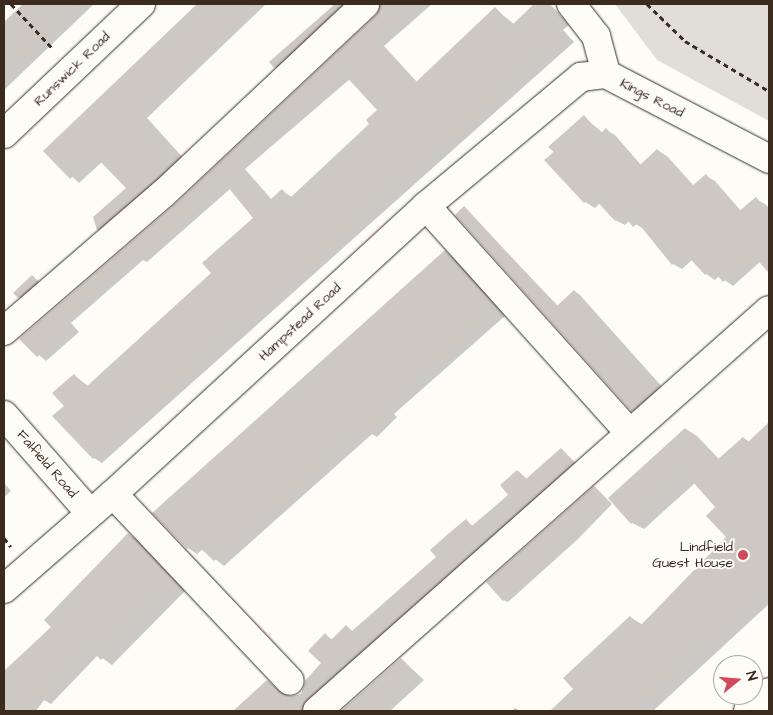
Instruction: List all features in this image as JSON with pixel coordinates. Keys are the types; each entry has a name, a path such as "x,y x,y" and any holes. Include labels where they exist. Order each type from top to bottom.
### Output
{"main road":[{"name":"Runswick Road","path":"4,134 141,4"},
{"path":"4,330 164,193 365,4"},
{"name":"Kings Road","path":"570,4 596,36 606,74 769,159"},
{"name":"Hampstead Road","path":"4,589 113,494 426,206 581,77 606,74"},
{"path":"426,206 629,432"},
{"path":"317,711 629,432 769,310"},
{"name":"Falfield Road","path":"4,415 90,513"},
{"path":"113,494 290,681"},
{"path":"748,711 769,692"}],"path":[{"path":"11,4 72,69"},
{"path":"647,4 685,41 769,91"}],"shaded area":[{"path":"615,4 769,4 769,121 657,60"}],"building":[{"path":"23,4 80,4 4,77 4,22"},
{"path":"197,4 254,4 139,113 180,157 97,230 93,217 126,188 95,156 70,179 43,151"},
{"path":"335,4 342,4 274,68 269,62"},
{"path":"380,4 417,4 376,41 415,83 495,7 512,25 534,4 547,4 561,20 555,25 566,37 93,459 52,416 64,406 52,393 74,374 86,387 211,273 202,263 253,218 224,182 138,259 135,255 64,318 72,327 37,357 19,339 175,204 376,15","holes":["343,73 377,110 366,120 369,124 290,198 282,189 269,201 238,164"]},
{"path":"584,115 600,134 606,128 639,166 657,149 692,186 706,174 738,212 756,197 769,212 769,273 753,255 723,282 712,269 705,275 685,253 672,265 638,223 633,227 622,213 615,221 592,196 584,203 544,160 554,152 548,147"},
{"path":"464,206 557,306 574,290 660,385 631,411 455,215"},
{"path":"445,250 497,309 385,408 388,411 366,432 363,429 214,561 194,542 187,549 152,513"},
{"path":"32,275 38,281 18,298 13,293"},
{"path":"769,422 769,586 706,647 705,645 632,711 550,711 573,689 563,678 630,616 640,626 726,537 706,516 715,507 686,474 631,524 608,498 685,428 716,461 743,437 748,442"},
{"path":"561,448 574,462 315,691 305,681 321,663 308,651 325,633 331,640 346,625 352,631 436,557 430,550 448,534 466,519 472,526 508,495 500,485 517,470 526,479"},
{"path":"594,486 608,501 573,537 503,601 486,582"},
{"path":"128,533 177,584 101,660 90,649 41,700 35,694 25,707 20,704 15,711 4,711 4,671 51,627 44,620"},
{"path":"401,658 419,676 379,711 341,711"},
{"path":"267,680 279,692 290,696 302,711 233,711"}],"place":[{"name":"Lindfield Guest House","path":"743,555"}]}
